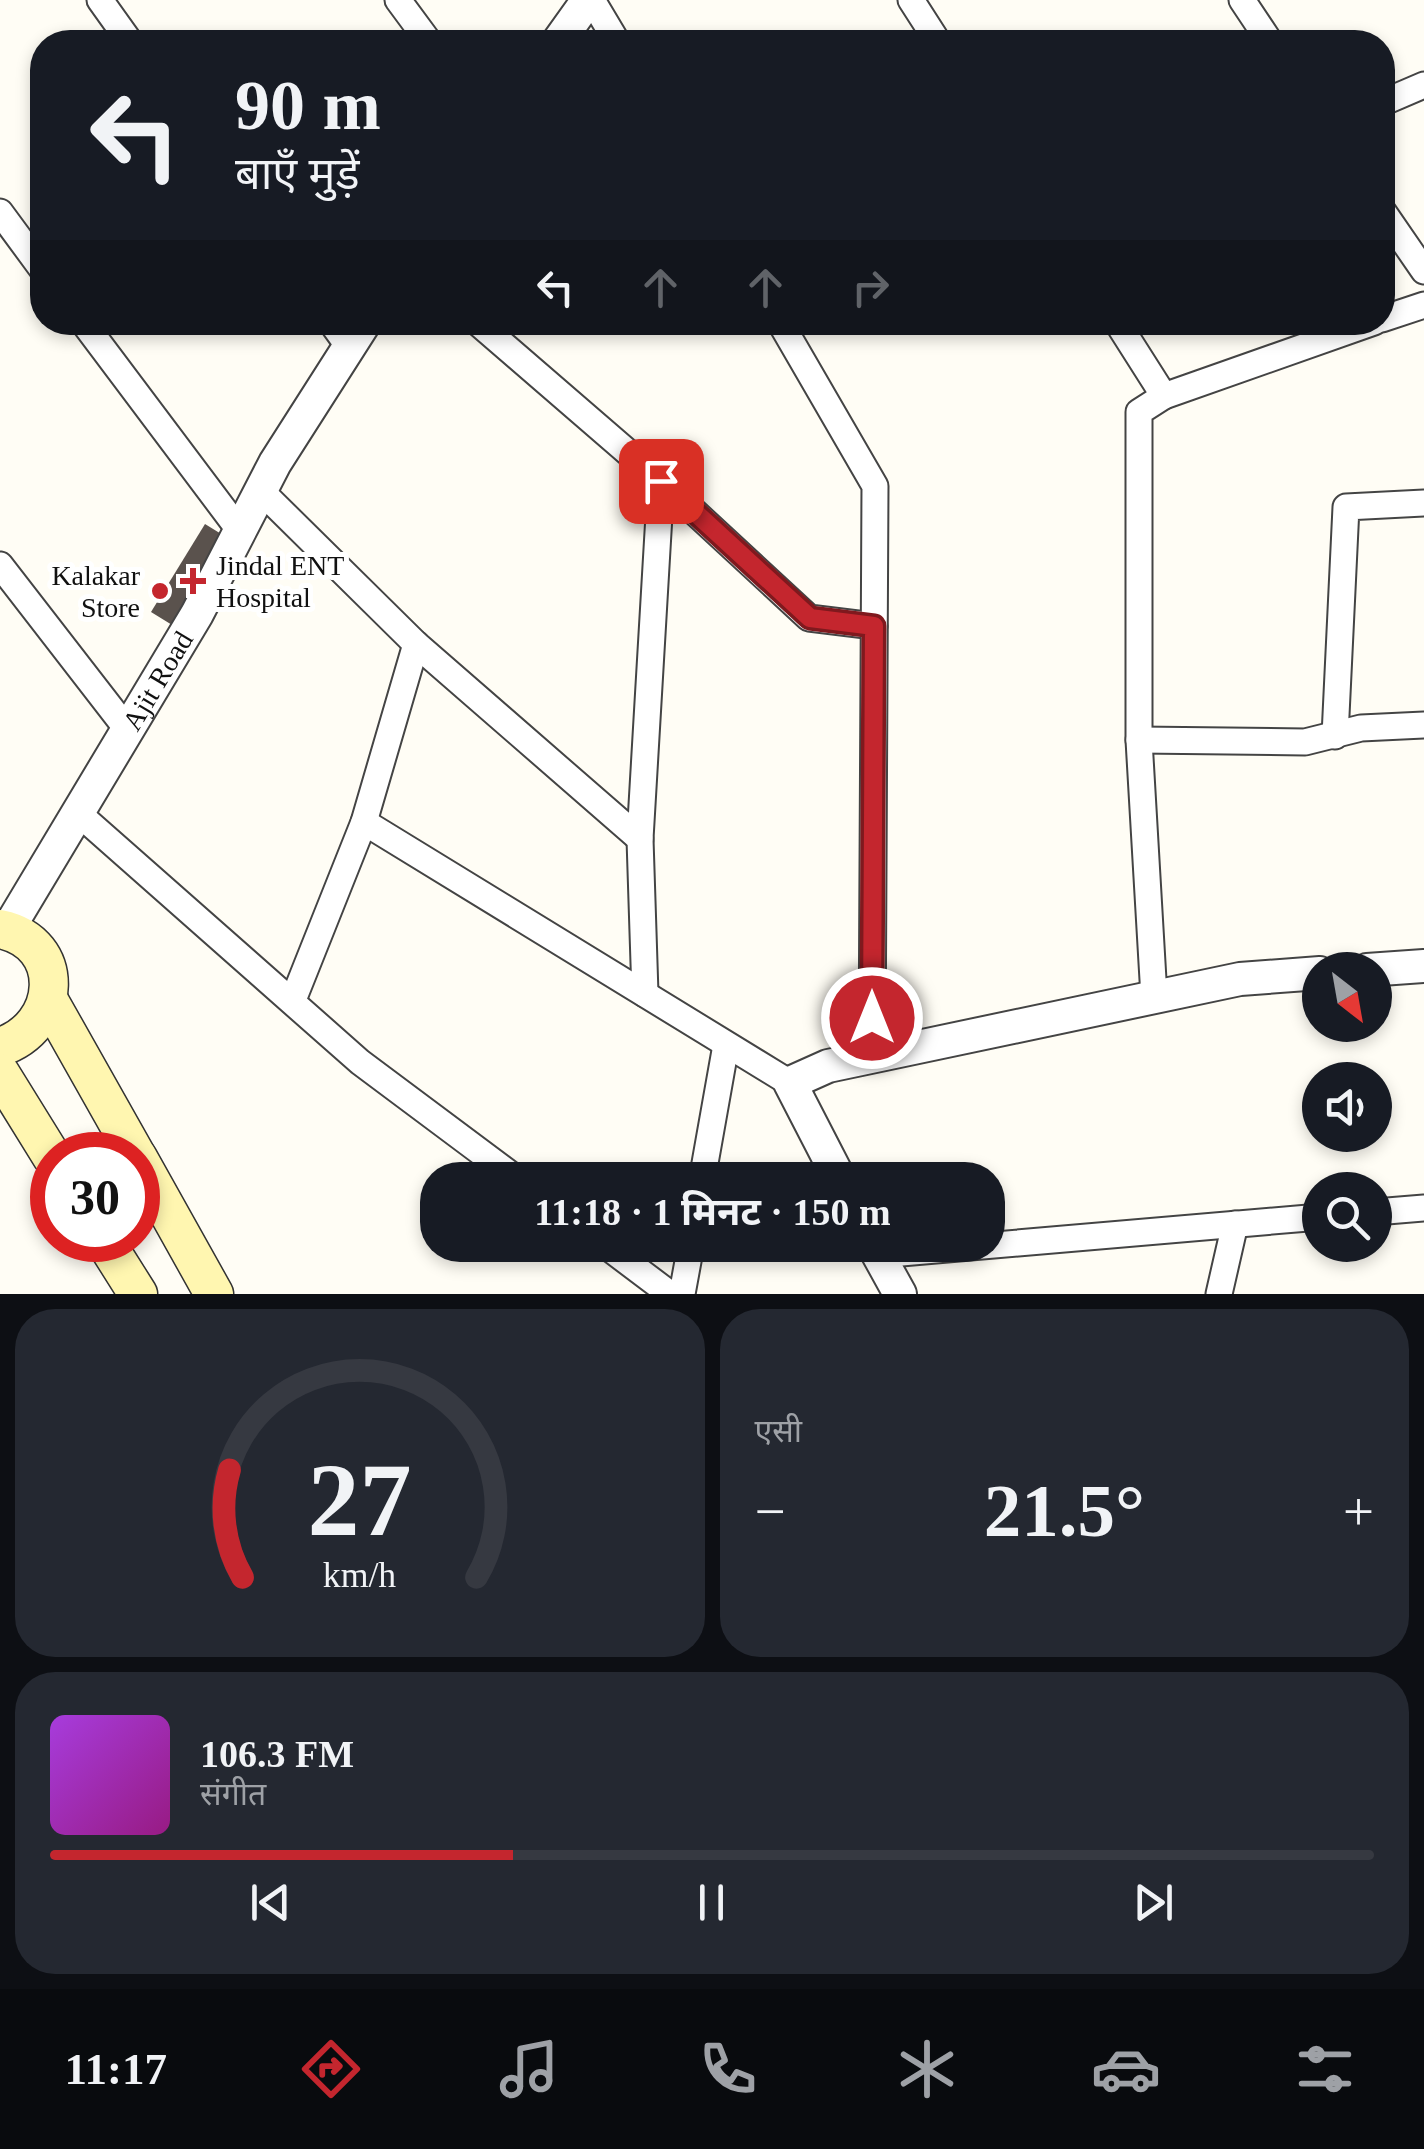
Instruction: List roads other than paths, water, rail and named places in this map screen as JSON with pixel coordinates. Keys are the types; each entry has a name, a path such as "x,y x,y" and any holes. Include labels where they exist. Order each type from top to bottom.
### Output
{"main road":[{"path":"4,930 23,938 45,965 48,999 123,1132"},
{"path":"0,1047 32,1030 48,999"},
{"path":"0,1074 36,1132"},
{"path":"160,1198 214,1294"},
{"path":"118,1262 138,1294"}],"street":[{"path":"100,0 121,30"},
{"path":"398,0 420,30"},
{"path":"567,30 590,0 609,30"},
{"path":"911,0 930,30"},
{"path":"1242,0 1262,30"},
{"path":"1395,97 1424,85"},
{"path":"0,212 30,252"},
{"path":"1395,229 1424,271"},
{"path":"1395,315 1424,305"},
{"path":"93,335 240,531"},
{"name":"Ajit Road","path":"4,930 198,614 346,335"},
{"path":"493,335 810,618 874,626"},
{"path":"788,335 875,486 872,1057"},
{"path":"1125,335 1164,396"},
{"path":"1154,997 1138,740 1138,412 1164,396 1337,335"},
{"path":"645,994 640,839 661,481"},
{"path":"261,491 416,644 640,839"},
{"path":"1335,736 1346,507 1424,503"},
{"path":"0,565 127,729"},
{"path":"293,1000 364,822 416,644"},
{"path":"1138,740 1305,742 1361,728 1424,725"},
{"path":"78,814 360,1062 494,1162"},
{"path":"364,822 790,1082 831,1162"},
{"path":"1392,968 1424,966"},
{"path":"790,1082 828,1066 1154,997 1240,979 1302,974"},
{"path":"705,1162 726,1045"},
{"path":"1392,1211 1424,1208"},
{"path":"1005,1241 1302,1218"},
{"path":"1219,1294 1235,1224"},
{"path":"628,1262 670,1294"},
{"path":"682,1294 687,1262"},
{"path":"882,1262 900,1294"}],"place":[{"name":"Jindal ENT Hospital","path":"193,581"},
{"name":"Kalakar Store","path":"160,591"}]}
